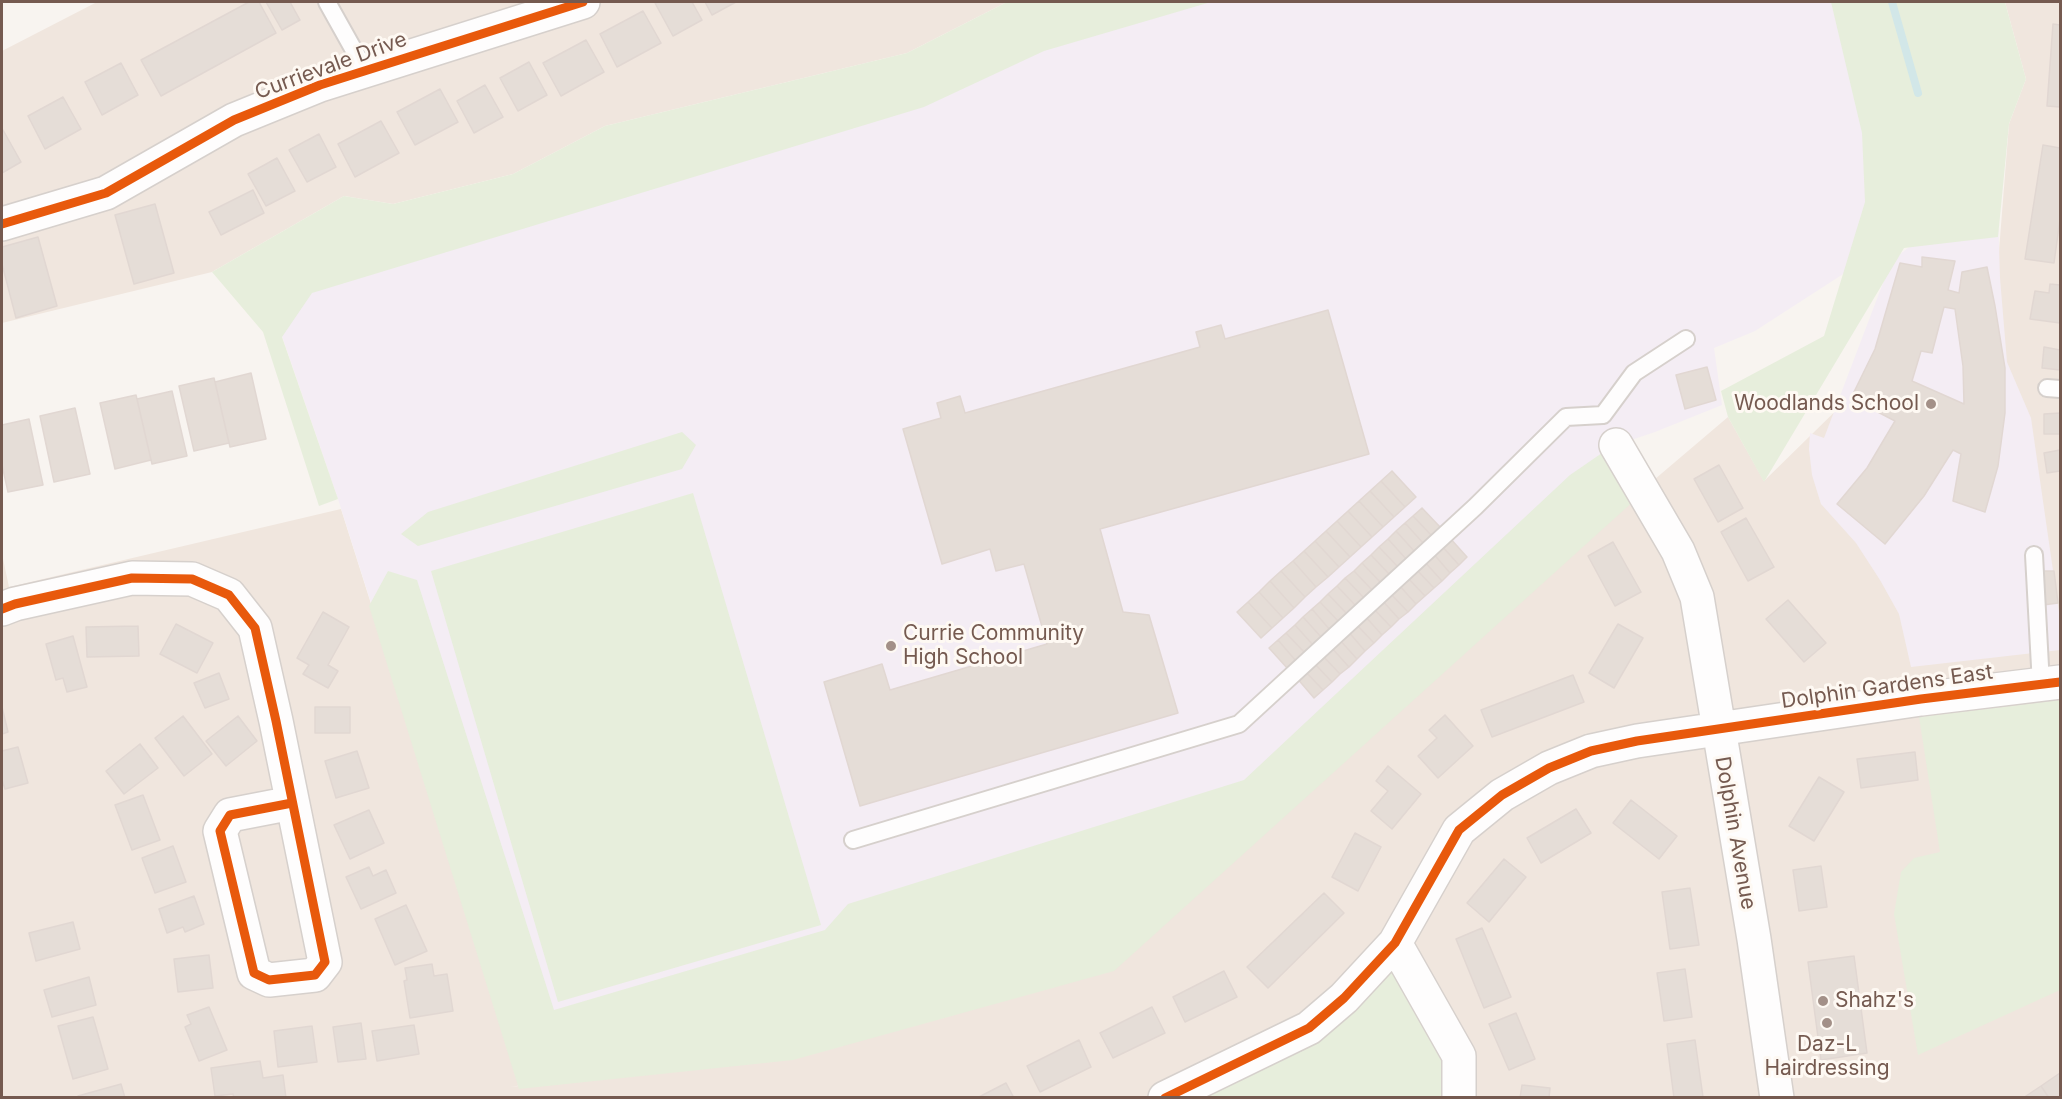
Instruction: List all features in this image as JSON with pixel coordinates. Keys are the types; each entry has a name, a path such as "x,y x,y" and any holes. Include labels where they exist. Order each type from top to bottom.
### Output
{"street":[{"name":"Currievale Drive","path":"2,224 106,193 234,120 320,85 583,2"},
{"name":"Dolphin Avenue","path":"1610,430 1678,551 1697,597 1754,939 1777,1098"},
{"path":"8,606 132,578 192,579 229,595 255,628 292,803 325,962 315,975 269,980 254,973 220,831 230,815 292,803"},
{"name":"Dolphin Gardens East","path":"1165,1098 1309,1028 1344,998 1395,943 1460,830 1502,795 1549,768 1591,751 1637,741 1921,699 2051,684"},
{"path":"1395,943 1459,1056 1459,1098"}],"lane":[{"path":"327,2 365,70"},
{"path":"852,840 1239,724 1475,507 1566,417 1610,430 1634,373 1686,339"},
{"path":"2034,555 2051,684"}],"shaded area":[{"path":"97,2 1007,2 907,53 605,126 513,174 393,204 344,196 212,272 2,323 2,51"},
{"name":"Currie Community High School","path":"1129,2 1843,2 1871,119 1871,256 1755,331 1714,348 1722,405 1616,445 1247,783 792,1056 524,1085 338,499 261,275"},
{"path":"2005,2 2060,2 2060,1097 2,1097 2,554 9,587 341,509 523,1085 510,1087 792,1056 1528,587 1728,417 1764,481 1999,251 2009,124 2026,79"},
{"name":"Woodlands School","path":"1995,120 2000,278 2007,362 2031,418 2060,619 2060,650 1911,667 1899,614 1856,543 1821,504 1812,475 1810,433 1824,438 1891,262 1921,237"}],"green space":[{"path":"1007,2 1211,2 1044,51 924,107 312,293 282,337 338,499 319,506 263,332 212,272 344,196 393,204 513,174 605,126 907,53"},
{"path":"1831,2 2005,2 2026,79 2009,124 1998,237 1904,248 1764,482 1728,417 1721,391 1824,336 1865,202 1862,133"},
{"path":"682,432 696,445 682,469 418,546 401,534 428,512"},
{"path":"1602,453 1636,499 1114,971 793,1060 519,1089 369,606 388,571 417,580 554,1010 825,930 848,904 1244,780 1570,475"},
{"path":"693,493 821,925 558,1002 431,571"},
{"path":"2060,700 2060,990 1918,1055 1894,914 1901,872 1914,858 1940,852 1919,717"},
{"path":"1388,971 1405,976 1445,1064 1446,1091 1439,1097 1193,1098 1342,1023"}],"building":[{"path":"249,2 259,2 276,33 161,96 141,60"},
{"path":"266,2 290,2 300,20 282,30"},
{"path":"692,2 702,20 673,36 655,3"},
{"path":"705,2 736,2 712,15"},
{"path":"643,11 661,43 617,67 600,34"},
{"path":"2053,24 2060,25 2060,107 2047,106"},
{"path":"586,40 604,72 561,96 543,63"},
{"path":"529,62 547,95 518,111 500,78"},
{"path":"121,63 138,95 102,115 85,82"},
{"path":"485,85 503,117 474,133 457,101"},
{"path":"440,89 458,122 415,145 397,112"},
{"path":"63,97 81,129 45,149 28,116"},
{"path":"381,121 399,153 355,177 338,144"},
{"path":"2,131 21,162 2,173"},
{"path":"319,134 336,167 307,182 289,150"},
{"path":"2043,145 2060,148 2060,219 2054,263 2025,259"},
{"path":"277,158 295,191 266,206 248,174"},
{"path":"253,190 264,213 221,235 209,212"},
{"path":"155,204 174,273 134,284 115,215"},
{"path":"38,237 57,306 16,318 2,264 2,247"},
{"path":"1922,257 1955,261 1948,290 1959,293 1962,272 1987,267 2005,368 2005,413 1998,466 1985,512 1953,501 1961,454 1953,450 1924,496 1885,544 1837,504 1867,468 1895,421 1851,398 1875,349 1900,263 1922,267","holes":["1944,307 1955,309 1963,366 1964,404 1912,381 1921,351 1932,353"]},
{"path":"2050,284 2060,285 2060,323 2030,319 2035,291 2049,293"},
{"path":"1328,310 1369,454 1100,529 1123,612 1149,615 1178,713 860,806 824,682 882,664 890,690 1047,644 1024,564 996,571 990,549 942,564 903,429 941,418 937,403 960,396 965,413 1200,347 1196,332 1221,325 1225,339"},
{"path":"2044,347 2060,350 2060,370 2042,368"},
{"path":"1707,367 1716,400 1685,409 1676,375"},
{"path":"251,373 266,439 230,447 215,382"},
{"path":"214,378 229,443 194,451 179,386"},
{"path":"172,391 187,456 152,464 137,399"},
{"path":"136,395 151,460 115,469 100,403"},
{"path":"75,408 90,474 54,482 40,416"},
{"path":"2060,413 2060,434 2044,434 2044,414"},
{"path":"29,419 43,485 8,492 2,465 2,425"},
{"path":"2060,450 2060,471 2047,473 2044,453"},
{"path":"1719,465 1743,508 1718,522 1694,479"},
{"path":"1392,471 1416,497 1405,507 1381,481"},
{"path":"1381,481 1405,507 1394,517 1370,491"},
{"path":"1370,491 1394,517 1383,527 1359,501"},
{"path":"1359,501 1383,527 1372,537 1348,511"},
{"path":"1422,508 1441,528 1432,536 1413,516"},
{"path":"1348,511 1372,537 1361,547 1337,521"},
{"path":"1413,516 1432,536 1424,544 1405,523"},
{"path":"1746,518 1774,567 1748,581 1721,532"},
{"path":"1337,521 1361,547 1350,557 1326,531"},
{"path":"1405,523 1424,544 1415,552 1396,531"},
{"path":"1326,531 1350,557 1339,567 1315,541"},
{"path":"1396,531 1415,552 1407,560 1388,539"},
{"path":"1449,537 1467,557 1459,565 1440,544"},
{"path":"1388,539 1407,560 1398,567 1379,547"},
{"path":"1315,541 1339,567 1328,577 1304,551"},
{"path":"1613,542 1641,592 1615,606 1588,556"},
{"path":"1440,544 1459,565 1450,573 1432,552"},
{"path":"1379,547 1398,567 1390,575 1371,555"},
{"path":"1304,551 1328,577 1316,587 1293,561"},
{"path":"1432,552 1450,573 1442,581 1423,560"},
{"path":"1371,555 1390,575 1381,583 1362,563"},
{"path":"1423,560 1442,581 1434,588 1415,568"},
{"path":"1293,561 1316,587 1305,597 1281,571"},
{"path":"1362,563 1381,583 1373,591 1354,571"},
{"path":"1415,568 1434,588 1425,596 1406,576"},
{"path":"1281,571 1305,597 1294,608 1270,581"},
{"path":"1354,571 1373,591 1364,598 1345,578"},
{"path":"2041,571 2054,571 2058,603 2043,605"},
{"path":"1406,576 1425,596 1416,604 1398,584"},
{"path":"1345,578 1364,598 1356,606 1337,586"},
{"path":"1270,581 1294,608 1283,618 1259,592"},
{"path":"1398,584 1416,604 1408,612 1389,592"},
{"path":"1337,586 1356,606 1347,614 1328,594"},
{"path":"1259,592 1283,618 1272,628 1248,602"},
{"path":"1389,592 1408,612 1399,619 1381,599"},
{"path":"1328,594 1347,614 1339,622 1320,602"},
{"path":"1381,599 1399,619 1391,627 1372,607"},
{"path":"1788,600 1826,643 1804,662 1766,619"},
{"path":"1248,602 1272,628 1261,638 1237,612"},
{"path":"1320,602 1339,622 1330,630 1312,609"},
{"path":"1372,607 1391,627 1382,635 1364,615"},
{"path":"1312,609 1330,630 1322,638 1303,617"},
{"path":"323,612 349,627 328,665 338,671 328,688 303,674 309,665 297,658"},
{"path":"1364,615 1382,635 1374,643 1355,623"},
{"path":"1303,617 1322,638 1313,645 1295,625"},
{"path":"1355,623 1374,643 1365,651 1347,630"},
{"path":"176,624 213,643 197,673 160,654"},
{"path":"1618,624 1643,638 1614,688 1589,673"},
{"path":"1295,625 1313,645 1305,653 1286,633"},
{"path":"138,626 139,656 87,657 86,627"},
{"path":"1347,630 1365,651 1357,659 1338,638"},
{"path":"1286,633 1305,653 1296,661 1278,640"},
{"path":"73,636 87,687 67,692 63,678 56,680 46,644"},
{"path":"1338,638 1357,659 1349,667 1330,646"},
{"path":"1278,640 1296,661 1288,669 1269,648"},
{"path":"1330,646 1349,667 1340,674 1321,654"},
{"path":"1321,654 1340,674 1332,682 1313,662"},
{"path":"1313,662 1332,682 1323,690 1304,670"},
{"path":"1304,670 1323,690 1314,698 1296,677"},
{"path":"219,673 229,699 205,708 194,683"},
{"path":"1573,675 1584,702 1492,737 1481,710"},
{"path":"2,707 8,732 2,734"},
{"path":"315,707 350,707 350,733 315,733"},
{"path":"1445,715 1473,746 1438,778 1418,756 1437,738 1429,730"},
{"path":"183,716 212,754 184,776 155,738"},
{"path":"238,716 257,741 226,766 206,741"},
{"path":"140,744 158,768 124,794 106,771"},
{"path":"18,747 28,783 5,789 2,780 2,751"},
{"path":"357,751 369,788 336,798 325,761"},
{"path":"1915,752 1918,780 1861,788 1857,759"},
{"path":"1388,766 1421,794 1392,829 1371,811 1388,791 1376,781"},
{"path":"1819,777 1844,792 1814,841 1789,826"},
{"path":"143,795 160,840 132,850 115,805"},
{"path":"1631,800 1677,836 1659,859 1613,823"},
{"path":"1576,809 1591,833 1541,863 1527,838"},
{"path":"369,810 384,843 350,859 334,825"},
{"path":"1355,833 1381,847 1358,891 1332,877"},
{"path":"173,846 186,882 155,893 142,858"},
{"path":"1504,859 1526,877 1489,922 1467,903"},
{"path":"1821,866 1827,907 1799,911 1793,870"},
{"path":"369,867 373,876 386,870 396,893 361,909 346,877"},
{"path":"1690,888 1699,945 1670,949 1662,892"},
{"path":"1324,893 1344,913 1268,988 1247,967"},
{"path":"194,896 204,924 185,932 183,927 167,933 159,909"},
{"path":"406,905 427,951 395,965 375,919"},
{"path":"73,922 80,949 36,961 29,933"},
{"path":"1482,928 1511,997 1484,1008 1456,939"},
{"path":"209,955 213,988 178,992 174,959"},
{"path":"1854,956 1867,1053 1821,1060 1808,962"},
{"path":"432,964 434,976 447,974 453,1011 410,1018 404,981 407,980 405,968"},
{"path":"1685,969 1692,1017 1664,1021 1657,973"},
{"path":"1224,971 1237,997 1185,1022 1173,997"},
{"path":"89,977 96,1005 52,1017 44,990"},
{"path":"209,1007 227,1050 199,1061 185,1027 191,1024 187,1015"},
{"path":"1152,1007 1165,1033 1113,1058 1100,1033"},
{"path":"1516,1013 1535,1059 1509,1070 1489,1024"},
{"path":"93,1017 108,1069 73,1079 58,1026"},
{"path":"361,1023 366,1059 338,1062 333,1027"},
{"path":"414,1025 419,1054 377,1061 372,1031"},
{"path":"312,1026 317,1062 278,1067 274,1031"},
{"path":"1079,1040 1091,1067 1040,1092 1027,1066"},
{"path":"1695,1040 1703,1097 1674,1098 1667,1044"},
{"path":"260,1061 263,1078 283,1075 286,1098 234,1098 233,1094 215,1096 211,1068"},
{"path":"2060,1073 2060,1098 2049,1098 2041,1086"},
{"path":"1006,1083 1014,1098 977,1098"},
{"path":"121,1084 125,1098 78,1098 78,1096"},
{"path":"1522,1085 1550,1088 1549,1098 1520,1098"},
{"path":"2041,1086 2049,1098 2023,1098"}],"waterway":[{"path":"1892,2 1918,93"}],"cycle path":[{"path":"2,224 106,193 234,120 320,85 583,2"},
{"path":"2,609 15,604 132,578 192,579 229,595 255,628 276,721 325,962 315,975 269,980 254,973 220,831 230,815 292,803"},
{"path":"1165,1098 1309,1028 1344,998 1395,943 1459,830 1502,795 1549,768 1591,751 1637,741 1921,699 2060,682"}],"place":[{"name":"Woodlands School","path":"1931,404"},
{"name":"Currie Community High School","path":"891,646"},
{"name":"Shahz's","path":"1823,1001"},
{"name":"Daz-L Hairdressing","path":"1827,1023"}]}
